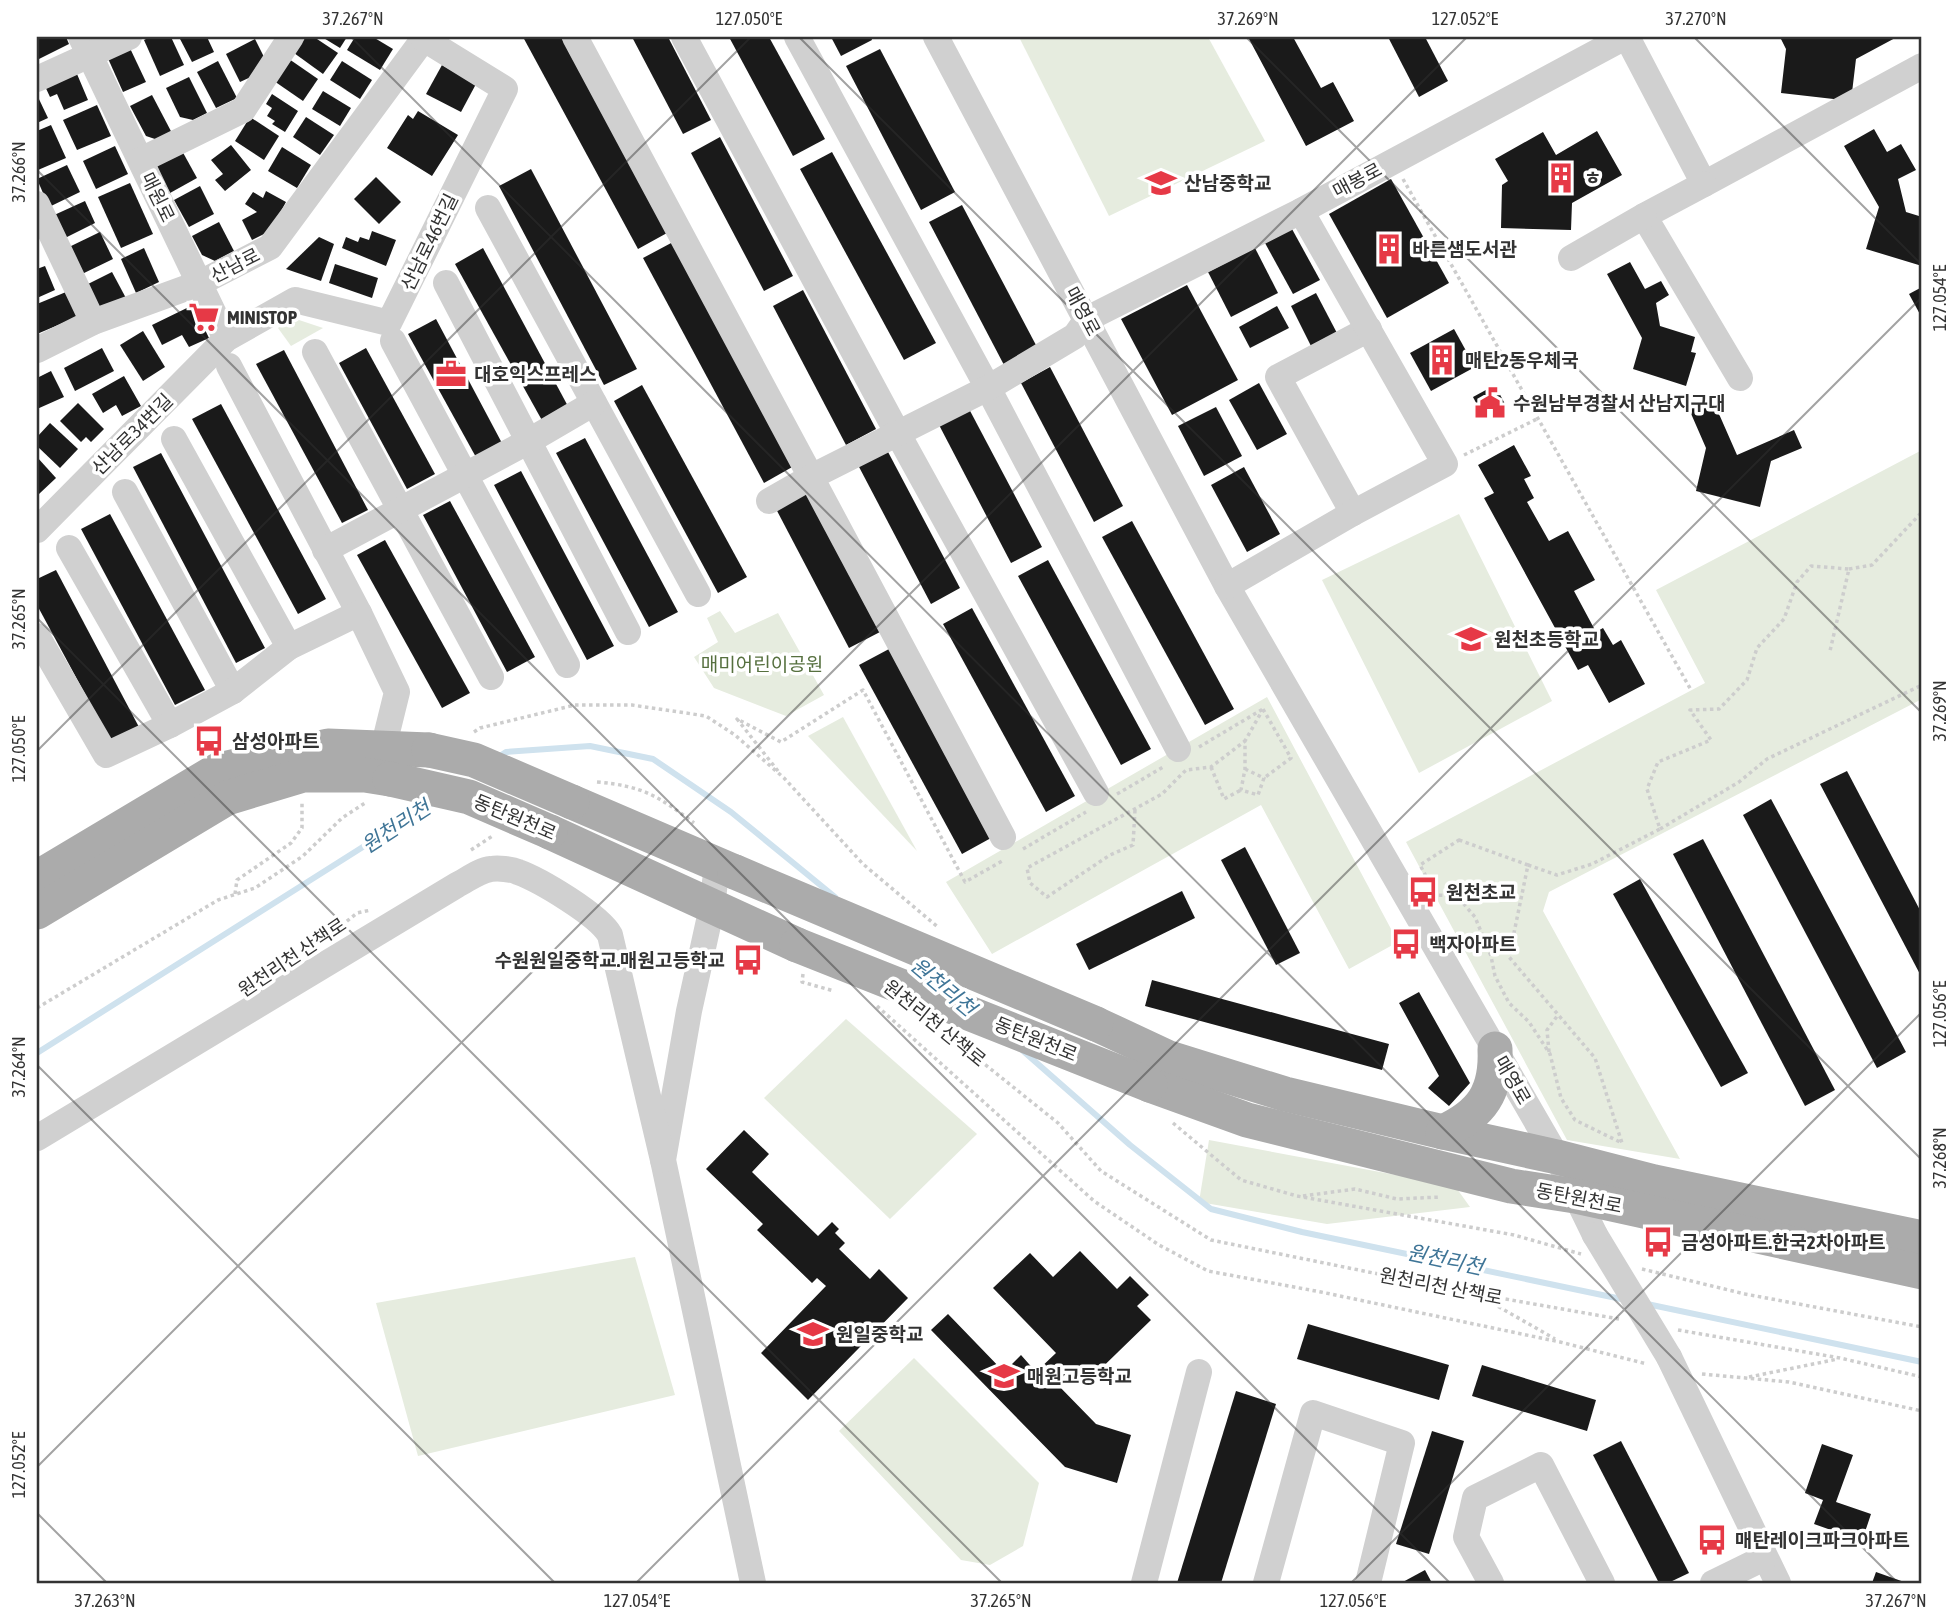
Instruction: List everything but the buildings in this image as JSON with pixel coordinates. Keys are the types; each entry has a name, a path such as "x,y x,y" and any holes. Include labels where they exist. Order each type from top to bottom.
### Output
{"main road":[{"name":"동탄원천로","path":"37,878 218,770 328,746 469,797 550,832 712,906 800,958 1247,1120 1511,1186 1576,1196 1922,1272"},
{"name":"동탄원천로","path":"37,912 227,798 303,775 383,768 429,750 474,760 581,792 726,868 1096,1024 1169,1058 1285,1094 1443,1132 1654,1182 1922,1238"},
{"path":"1443,1132 1471,1116 1487,1096 1496,1068 1495,1049"}],"street":[{"path":"37,79 85,46 128,37"},
{"path":"141,160 243,110 291,37"},
{"path":"575,37 1003,837"},
{"path":"684,37 1096,793"},
{"path":"797,37 988,388 1178,748"},
{"name":"매영로","path":"936,37 1227,586 1557,1157 1576,1196 1589,1248 1672,1364 1778,1583"},
{"path":"1626,37 1704,184"},
{"name":"매봉로","path":"769,501 988,388 1075,336 1087,319 1301,211 1626,37"},
{"name":"산남로","path":"37,350 93,322 200,283 270,247 424,38"},
{"name":"산남로46번길","path":"226,339 295,300 390,323 505,89 424,38"},
{"name":"매원로","path":"85,46 226,339"},
{"path":"1571,258 1922,66"},
{"path":"37,204 93,322"},
{"path":"488,208 698,594"},
{"path":"1227,586 1353,513 1445,464 1301,211"},
{"path":"1644,216 1740,378"},
{"path":"446,283 628,632"},
{"path":"1353,513 1278,377 1369,329"},
{"name":"산남로34번길","path":"37,530 226,339"},
{"path":"393,341 566,665"},
{"path":"315,352 491,677"},
{"path":"229,366 359,613 397,692 383,768"},
{"path":"326,550 529,441 594,402"},
{"path":"174,439 289,647"},
{"path":"125,492 233,691"},
{"path":"69,548 170,725"},
{"path":"37,636 106,755 233,691 289,647 359,613"},
{"path":"663,1160 689,1012 712,906 726,868"},
{"path":"37,1139 457,884 489,869 515,870 539,882 596,918 610,935 663,1160 753,1583"},
{"path":"1144,1583 1199,1372"},
{"path":"1266,1583 1313,1413 1402,1443 1368,1583"},
{"path":"1491,1583 1466,1537 1475,1498 1541,1465 1602,1583"},
{"path":"1713,1583 1764,1558"}],"path":[{"path":"1393,161 1691,690"},
{"path":"1445,464 1537,419"},
{"path":"1660,829 1647,789 1658,762 1711,740 1690,710 1719,709 1746,680 1757,648 1784,619 1797,582 1811,566 1849,569 1872,565 1922,512"},
{"path":"1830,651 1849,569"},
{"path":"1550,1054 1530,1022 1509,1003 1495,976 1491,956 1475,917 1457,896 1436,895 1420,865 1459,840 1557,875 1592,864 1660,829 1739,782 1767,759 1922,685"},
{"path":"1135,810 1133,845 1110,855 1047,897 1030,883 1027,867 1162,794 1186,770 1211,767 1245,741 1263,709 1291,758 1264,779 1258,795 1241,790 1224,799 1211,767"},
{"path":"1241,790 1245,769 1245,741"},
{"path":"1245,769 1264,779"},
{"path":"236,894 237,880 291,843 302,828 303,775"},
{"path":"581,792 628,785 655,795 676,813 696,825"},
{"path":"470,850 503,830"},
{"path":"1528,865 1509,957 1595,1058 1622,1143 1574,1121 1561,1098 1547,1030 1558,1015"},
{"name":"원천리천 산책로","path":"333,932 357,913 375,909"},
{"path":"800,958 802,982 836,991"},
{"path":"870,1000 1094,1200 1159,1245 1208,1271 1744,1378 1789,1382 1922,1411"},
{"name":"원천리천 산책로","path":"938,1027 1058,1123 1101,1171 1211,1240 1477,1294 1625,1320"},
{"path":"1297,1196 1355,1189 1397,1199 1452,1198"},
{"path":"1630,1266 1745,1294 1922,1327"},
{"path":"1477,1294 1559,1342"},
{"path":"1678,1330 1840,1358 1922,1377"},
{"path":"1744,1378 1840,1358"}],"green space":[{"path":"1019,37 1208,37 1265,141 1109,216"},
{"path":"293,318 323,328 291,346 278,328"},
{"path":"1922,450 1922,699 1549,892 1543,911 1680,1159 1567,1140 1406,842 1705,683 1656,590"},
{"path":"1459,514 1552,701 1419,773 1322,580"},
{"name":"매미어린이공원","path":"720,611 735,633 778,613 824,695 786,716 714,688 694,657 718,642 707,618"},
{"path":"1267,697 1398,942 1349,969 1261,805 992,954 946,882"},
{"path":"843,717 917,851 808,736"},
{"path":"846,1019 977,1134 890,1219 764,1098"},
{"path":"1209,1140 1455,1186 1470,1207 1327,1224 1199,1202"},
{"path":"635,1257 675,1395 418,1456 376,1303"},
{"path":"914,1358 1039,1483 1023,1546 990,1565 961,1560 839,1431"}],"waterway":[{"name":"원천리천","path":"497,758 506,752 590,746 653,759 731,812 835,897"},
{"name":"원천리천","path":"37,1053 434,802"},
{"name":"원천리천","path":"919,966 943,986"},
{"name":"원천리천","path":"1022,1050 1130,1145 1211,1209 1302,1232 1626,1300"},
{"name":"원천리천","path":"1647,1304 1922,1362"}],"place":[{"name":"ㅎ","path":"1561,178"},
{"name":"산남중학교","path":"1161,183"},
{"name":"바른샘도서관","path":"1389,249"},
{"name":"MINISTOP","path":"204,317"},
{"name":"매탄2동우체국","path":"1442,360"},
{"name":"대호익스프레스","path":"451,374"},
{"name":"수원남부경찰서 산남지구대","path":"1490,403"},
{"name":"원천초등학교","path":"1471,639"},
{"name":"삼성아파트","path":"209,741"},
{"name":"원천초교","path":"1423,892"},
{"name":"백자아파트","path":"1406,944"},
{"name":"수원원일중학교.매원고등학교","path":"748,960"},
{"name":"금성아파트.한국2차아파트","path":"1658,1242"},
{"name":"원일중학교","path":"813,1334"},
{"name":"매원고등학교","path":"1004,1376"},
{"name":"매탄레이크파크아파트","path":"1712,1540"}]}
